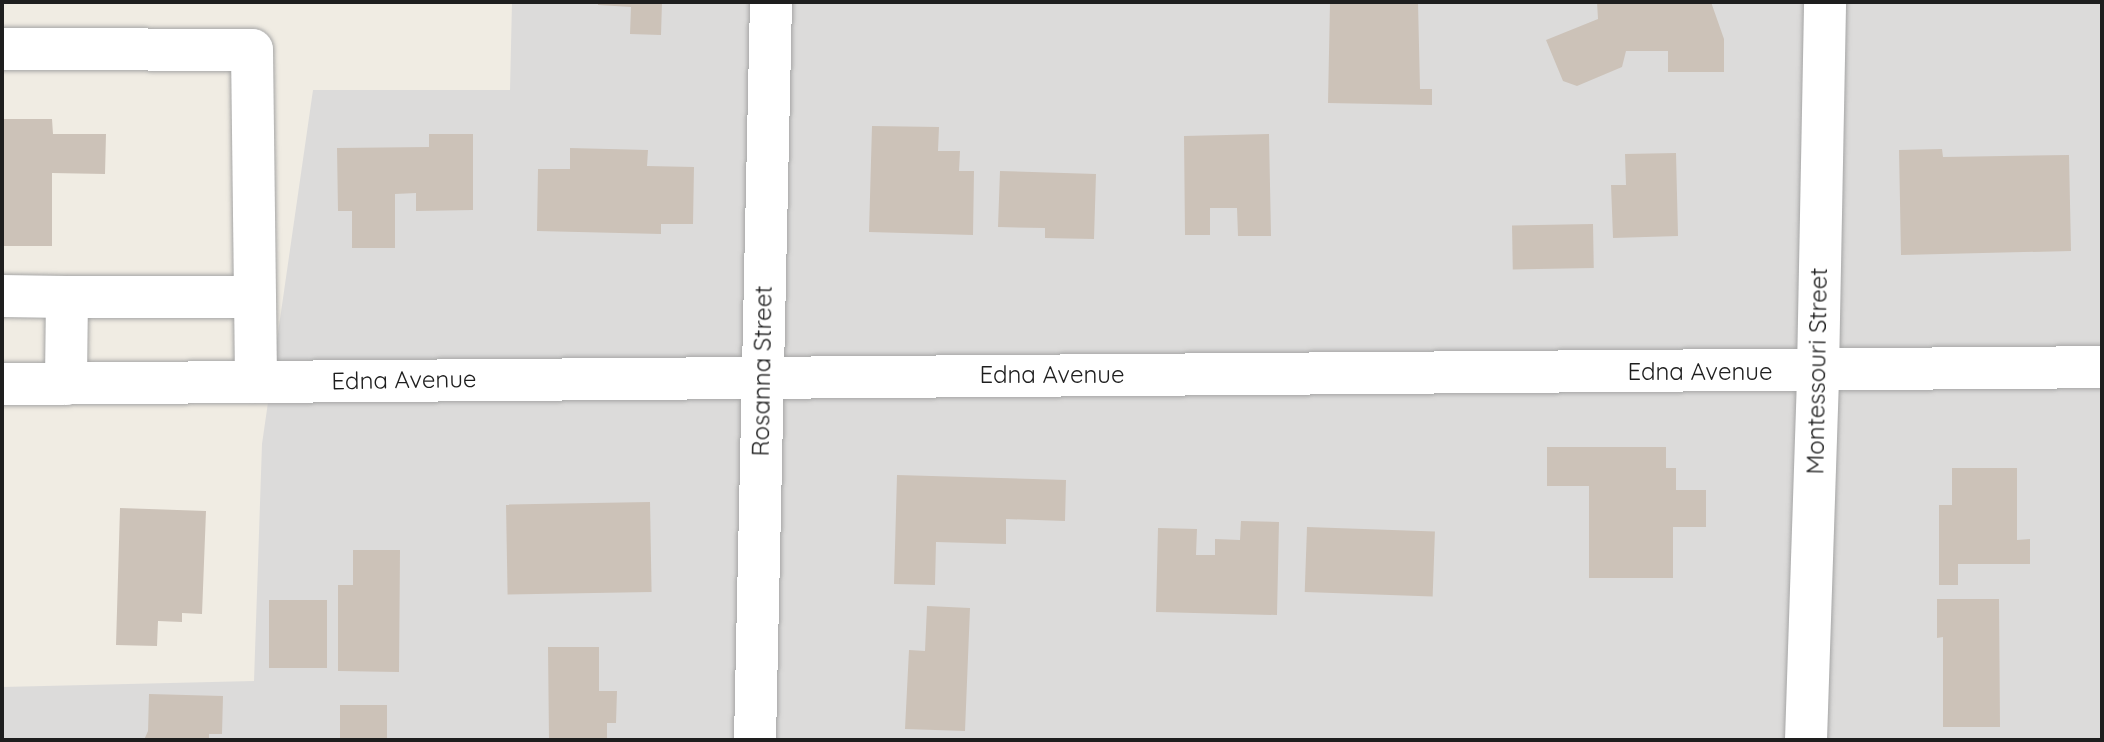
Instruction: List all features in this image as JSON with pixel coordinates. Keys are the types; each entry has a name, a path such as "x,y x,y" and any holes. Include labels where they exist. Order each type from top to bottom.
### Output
{"street":[{"name":"Rosanna Street","path":"755,740 771,2"},
{"name":"Montessouri Street","path":"1806,740 1818,371 1825,2"},
{"path":"2,49 252,50 256,382"},
{"path":"2,296 255,297"},
{"path":"66,384 67,297"},
{"name":"Edna Avenue","path":"2,384 2102,367"}],"shaded area":[{"path":"512,2 2102,2 2102,740 2,740 2,687 254,681 262,444 313,90 510,90"}],"building":[{"path":"598,2 662,2 661,35 630,34 631,7 598,5"},
{"path":"1330,2 1418,2 1420,89 1432,89 1432,105 1328,103"},
{"path":"1597,2 1711,2 1724,39 1724,72 1668,72 1668,51 1626,51 1622,67 1577,86 1563,81 1546,40 1598,19"},
{"path":"2,119 52,119 53,134 106,134 105,174 52,173 52,246 2,246"},
{"path":"872,126 939,127 938,151 960,151 959,171 974,171 973,235 869,232"},
{"path":"429,134 473,134 473,210 416,211 416,193 395,194 395,248 352,248 352,211 338,211 337,148 429,147"},
{"path":"1269,134 1271,236 1238,236 1237,208 1210,208 1210,235 1185,235 1184,136"},
{"path":"570,148 648,150 647,166 694,167 693,224 661,224 661,234 537,231 538,169 570,169"},
{"path":"1942,149 1943,157 2069,155 2071,251 1901,255 1899,150"},
{"path":"1676,153 1678,236 1613,238 1611,185 1626,185 1625,154"},
{"path":"1000,171 1096,174 1094,239 1045,238 1045,228 998,227"},
{"path":"1593,224 1594,268 1513,269 1512,225"},
{"path":"1547,447 1666,447 1666,468 1676,468 1676,490 1706,490 1706,527 1673,527 1673,578 1589,578 1589,486 1547,486"},
{"path":"1952,468 2017,468 2017,540 2030,539 2030,564 1958,564 1958,585 1939,585 1939,505 1952,505"},
{"path":"897,475 1066,480 1065,521 1006,519 1006,544 936,542 935,585 894,584"},
{"path":"650,502 652,592 508,594 506,505"},
{"path":"120,508 206,511 202,614 182,613 182,622 158,621 157,646 116,645"},
{"path":"1241,521 1279,522 1277,615 1156,612 1158,528 1197,529 1196,555 1215,555 1215,539 1240,540"},
{"path":"1307,527 1435,531 1433,596 1305,592"},
{"path":"353,550 400,550 399,672 338,671 338,585 353,585"},
{"path":"1937,599 1999,599 2000,727 1943,727 1943,637 1937,638"},
{"path":"269,600 327,600 327,668 269,668"},
{"path":"927,606 970,608 965,731 905,729 909,650 925,651"},
{"path":"548,647 599,647 599,691 617,691 616,723 607,723 607,740 549,740"},
{"path":"149,694 223,696 222,734 209,734 209,740 144,740 148,731"},
{"path":"340,705 387,705 387,740 340,740"}]}
